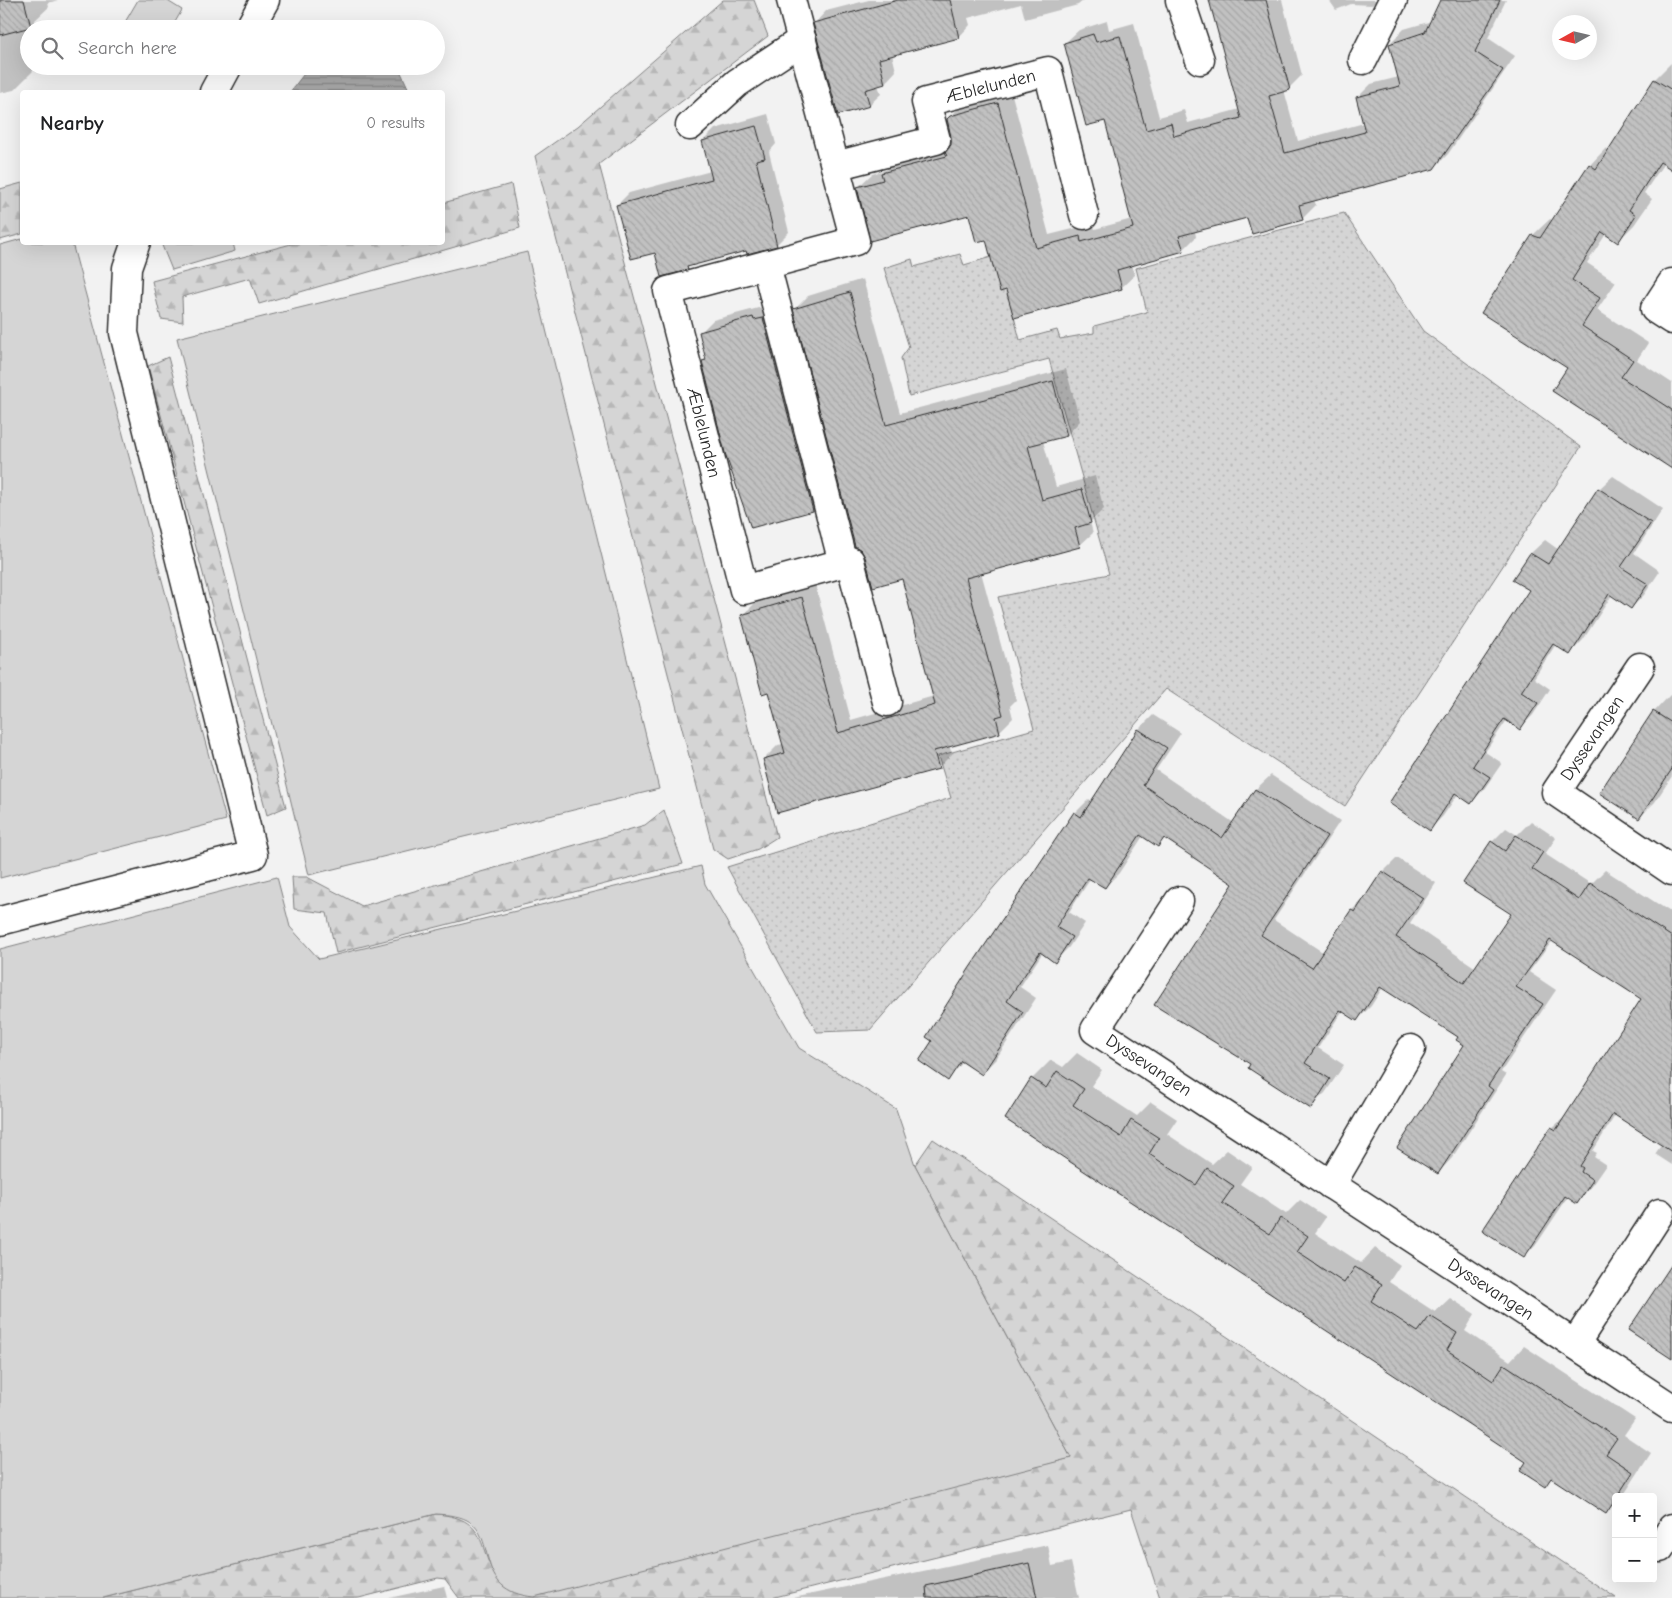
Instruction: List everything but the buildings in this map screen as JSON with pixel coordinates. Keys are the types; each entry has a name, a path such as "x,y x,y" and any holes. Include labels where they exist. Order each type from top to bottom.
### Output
{"street":[{"path":"254,20 265,0"},
{"name":"Æblelunden","path":"791,0 855,241 668,291 744,590 844,563"},
{"path":"1180,0 1200,60"},
{"path":"1363,60 1393,0"},
{"path":"690,126 737,84 802,40"},
{"name":"Æblelunden","path":"835,166 936,140 926,102 1048,71 1084,215"},
{"path":"215,90 223,75"},
{"path":"0,921 253,854 124,333 127,268 135,245"},
{"path":"766,265 844,563 850,562 887,702"},
{"path":"1672,283 1655,309 1672,320"},
{"name":"Dyssevangen","path":"1640,667 1556,792 1672,871"},
{"name":"Dyssevangen","path":"1179,901 1095,1030 1672,1408"},
{"path":"1332,1185 1412,1049"},
{"path":"1575,1344 1660,1214"}],"green space":[{"path":"138,0 166,0 182,10 176,20 126,20"},
{"path":"723,0 754,0 768,36 599,164 777,837 758,849 728,859 713,849 535,156 578,126"},
{"path":"20,184 20,235 0,240 0,189"},
{"path":"511,184 520,228 259,304 250,278 182,297 183,322 161,319 152,281 287,245 445,245 445,202"},
{"path":"1344,213 1423,331 1581,447 1345,806 1166,689 870,1030 817,1032 727,867 951,798 938,756 1034,729 998,597 1109,574 1049,359 909,396 901,358 909,347 884,268 912,259 914,267 960,254 964,265 998,255 1020,340 1057,330 1060,339 1094,333 1094,326 1147,312 1136,268"},
{"path":"20,240 20,245 73,245 226,820 0,878 0,245"},
{"path":"162,245 234,245 235,251 172,270"},
{"path":"527,252 659,789 309,875 177,338"},
{"path":"168,357 286,807 267,815 148,366"},
{"path":"664,810 683,864 336,953 327,913 294,909 292,877 307,877 362,906 645,825"},
{"path":"701,866 705,884 799,1048 896,1109 915,1165 1071,1458 534,1597 515,1593 502,1585 494,1575 477,1528 467,1520 456,1516 436,1514 103,1598 0,1598 0,949 277,877 290,927 319,959"},
{"path":"933,1139 1616,1598 1160,1598 1131,1509 771,1598 459,1598 445,1579 438,1578 359,1598 103,1598 436,1514 455,1517 467,1523 475,1530 495,1574 504,1587 1071,1458 915,1165"}],"shaded area":[{"path":"303,75 402,75 409,90 292,90"}]}
